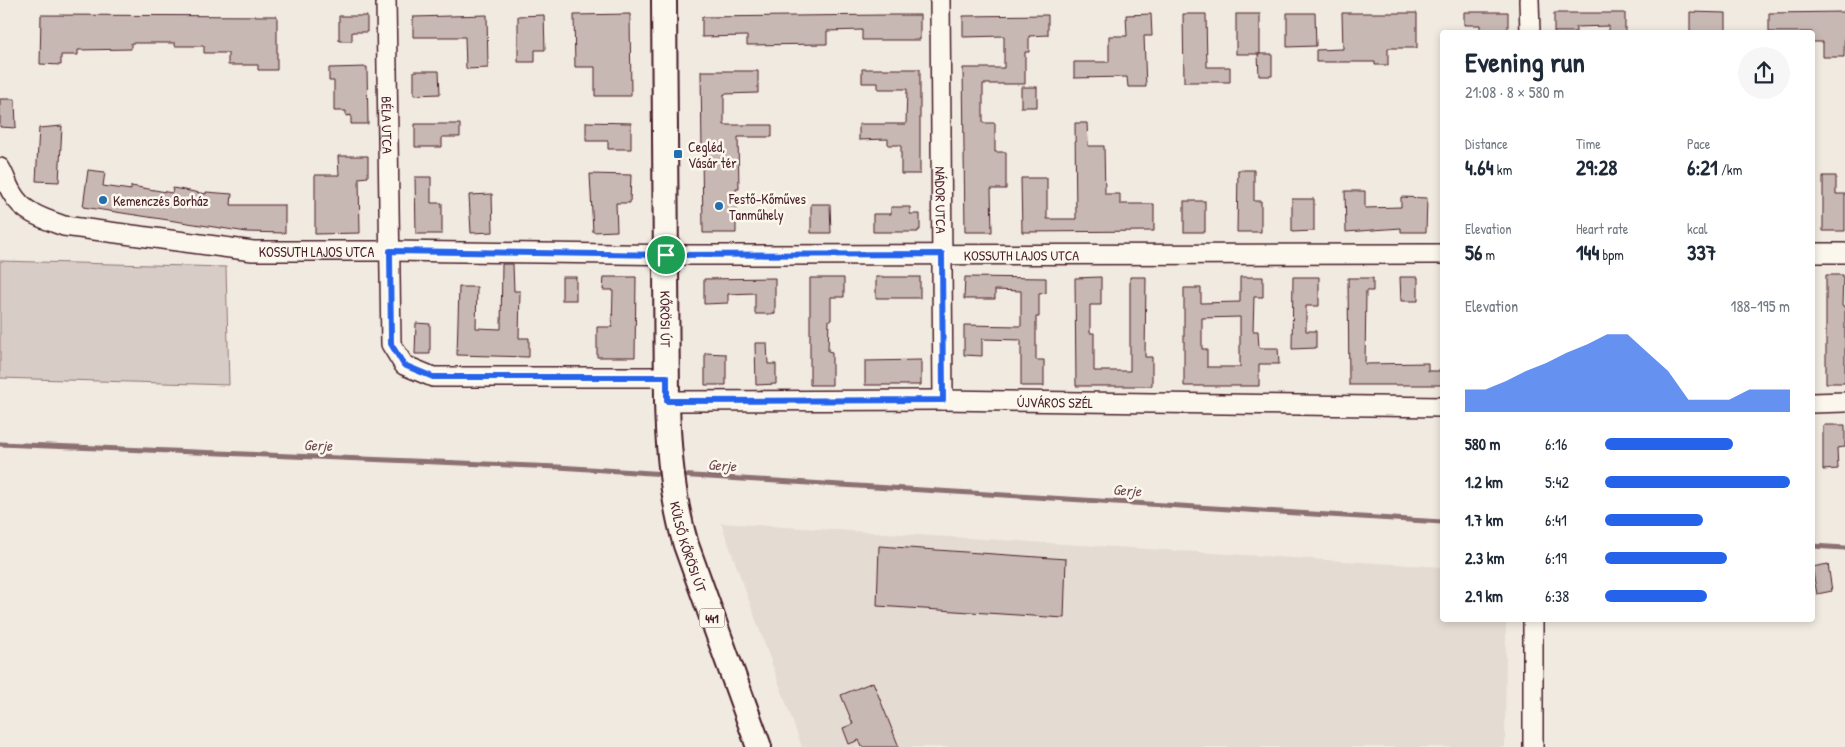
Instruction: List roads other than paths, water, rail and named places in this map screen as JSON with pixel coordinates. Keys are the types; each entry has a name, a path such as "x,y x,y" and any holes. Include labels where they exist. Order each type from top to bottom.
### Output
{"main road":[{"name":"KŐRÖSI ÚT","path":"664,0 667,401 672,486"},
{"name":"KÜLSŐ KŐRÖSI ÚT","path":"672,486 678,520 686,545 759,747"}],"street":[{"name":"BÉLA UTCA","path":"386,0 390,251"},
{"name":"NÁDOR UTCA","path":"940,0 943,400"},
{"path":"1530,0 1530,30"},
{"name":"KOSSUTH LAJOS UTCA","path":"0,168 10,192 20,206 39,217 64,226 253,251 666,255 1440,254"},
{"path":"390,251 391,344 404,365 433,377 667,377"},
{"path":"1815,253 1845,253"},
{"name":"ÚJVÁROS SZÉL","path":"667,401 943,400 1440,407"},
{"path":"1815,403 1845,402"},
{"path":"1533,622 1533,747"}],"waterway":[{"name":"Gerje","path":"0,444 558,467 666,474"},
{"name":"Gerje","path":"677,475 1440,522"},
{"name":"Gerje","path":"1815,546 1845,548"}],"place":[{"name":"Cegléd, Vásár tér","path":"678,154"},
{"name":"Kemenczés Borház","path":"103,200"},
{"name":"Festő-Kőműves Tanműhely","path":"719,206"}]}
